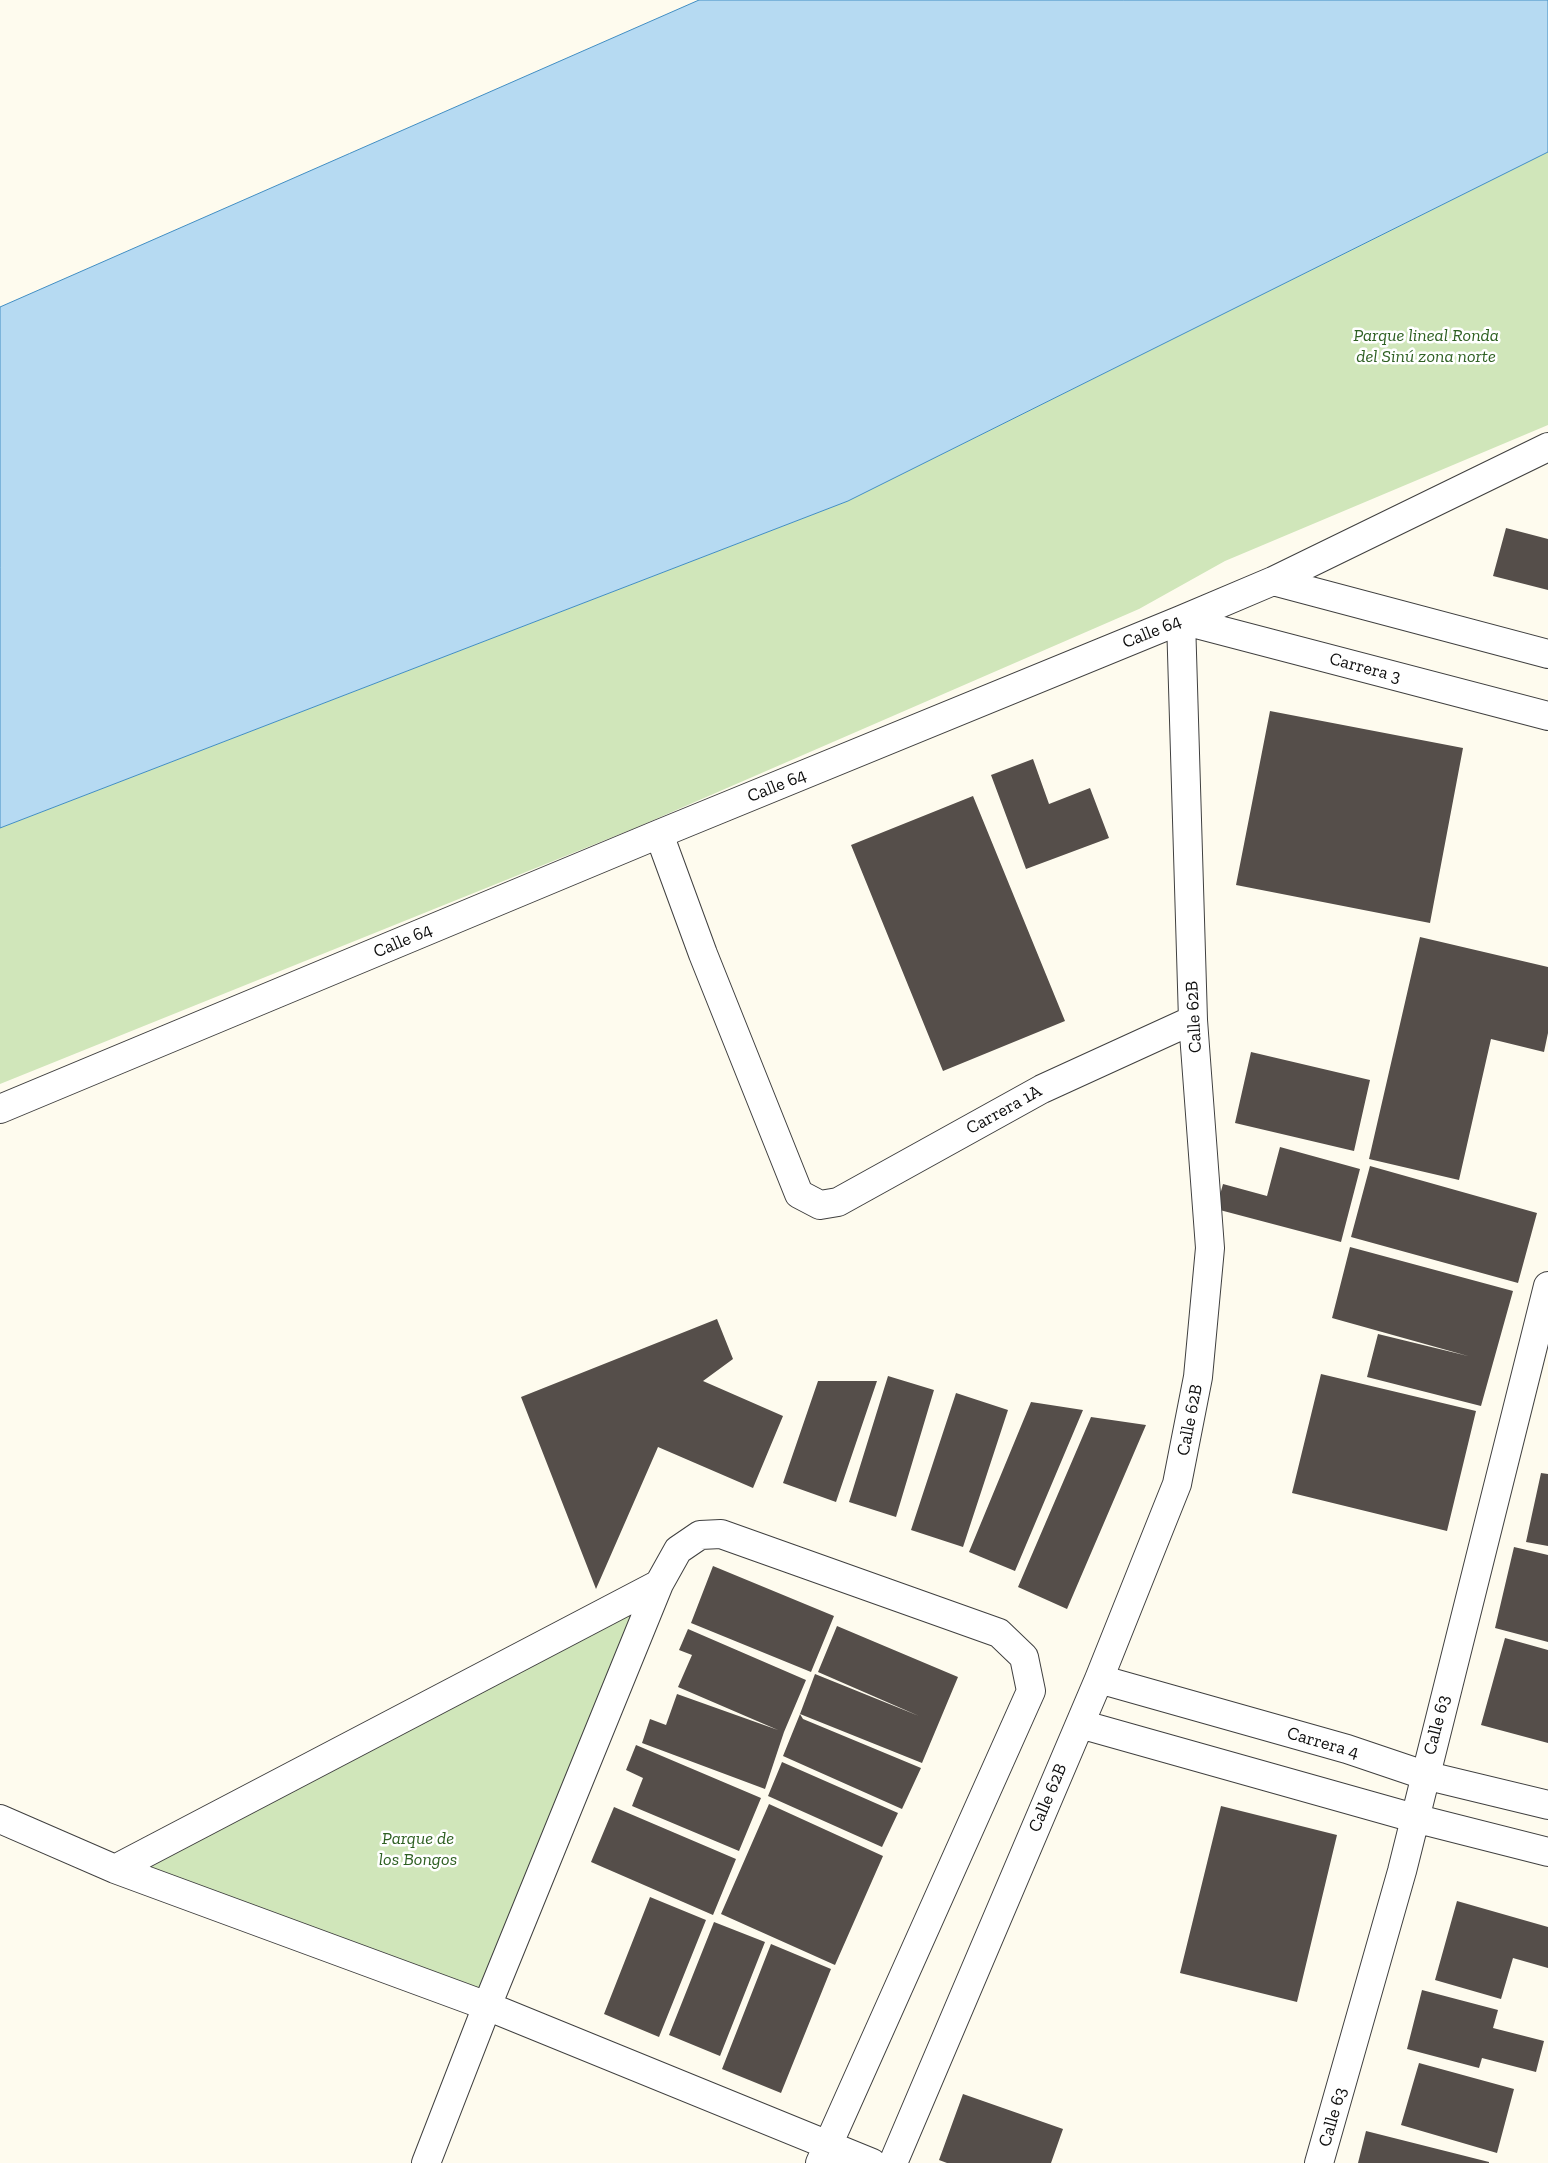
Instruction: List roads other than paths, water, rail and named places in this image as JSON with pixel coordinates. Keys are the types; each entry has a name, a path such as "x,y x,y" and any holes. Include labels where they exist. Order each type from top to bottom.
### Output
{"street":[{"name":"Calle 64","path":"0,1109 659,834 1273,581 1548,448"},
{"path":"1273,581 1548,654"},
{"name":"Carrera 3","path":"1181,620 1548,716"},
{"name":"Calle 62B","path":"893,2163 1099,1680 1177,1484 1198,1377 1210,1248 1193,1020 1181,620"},
{"name":"Carrera 1A","path":"659,834 702,954 799,1194 820,1205 838,1202 1042,1089 1193,1020"},
{"name":"Calle 63","path":"1320,2163 1402,1871 1424,1776 1548,1286"},
{"path":"426,2163 487,2006 659,1584 678,1550 700,1535 720,1534 999,1633 1024,1657 1031,1691 824,2154"},
{"path":"115,1869 659,1584"},
{"name":"Carrera 4","path":"1099,1680 1347,1749 1424,1776 1548,1804"},
{"path":"1080,1724 1414,1818 1548,1852"},
{"path":"0,1818 115,1869 487,2006 824,2154 872,2163"}],"water":[{"path":"699,0 1548,0 1548,152 848,501 0,828 0,307"}],"park label":[{"name":"Parque lineal Ronda del Sinú zona norte","path":"1426,346"},
{"name":"Parque de los Bongos","path":"418,1849"}]}
